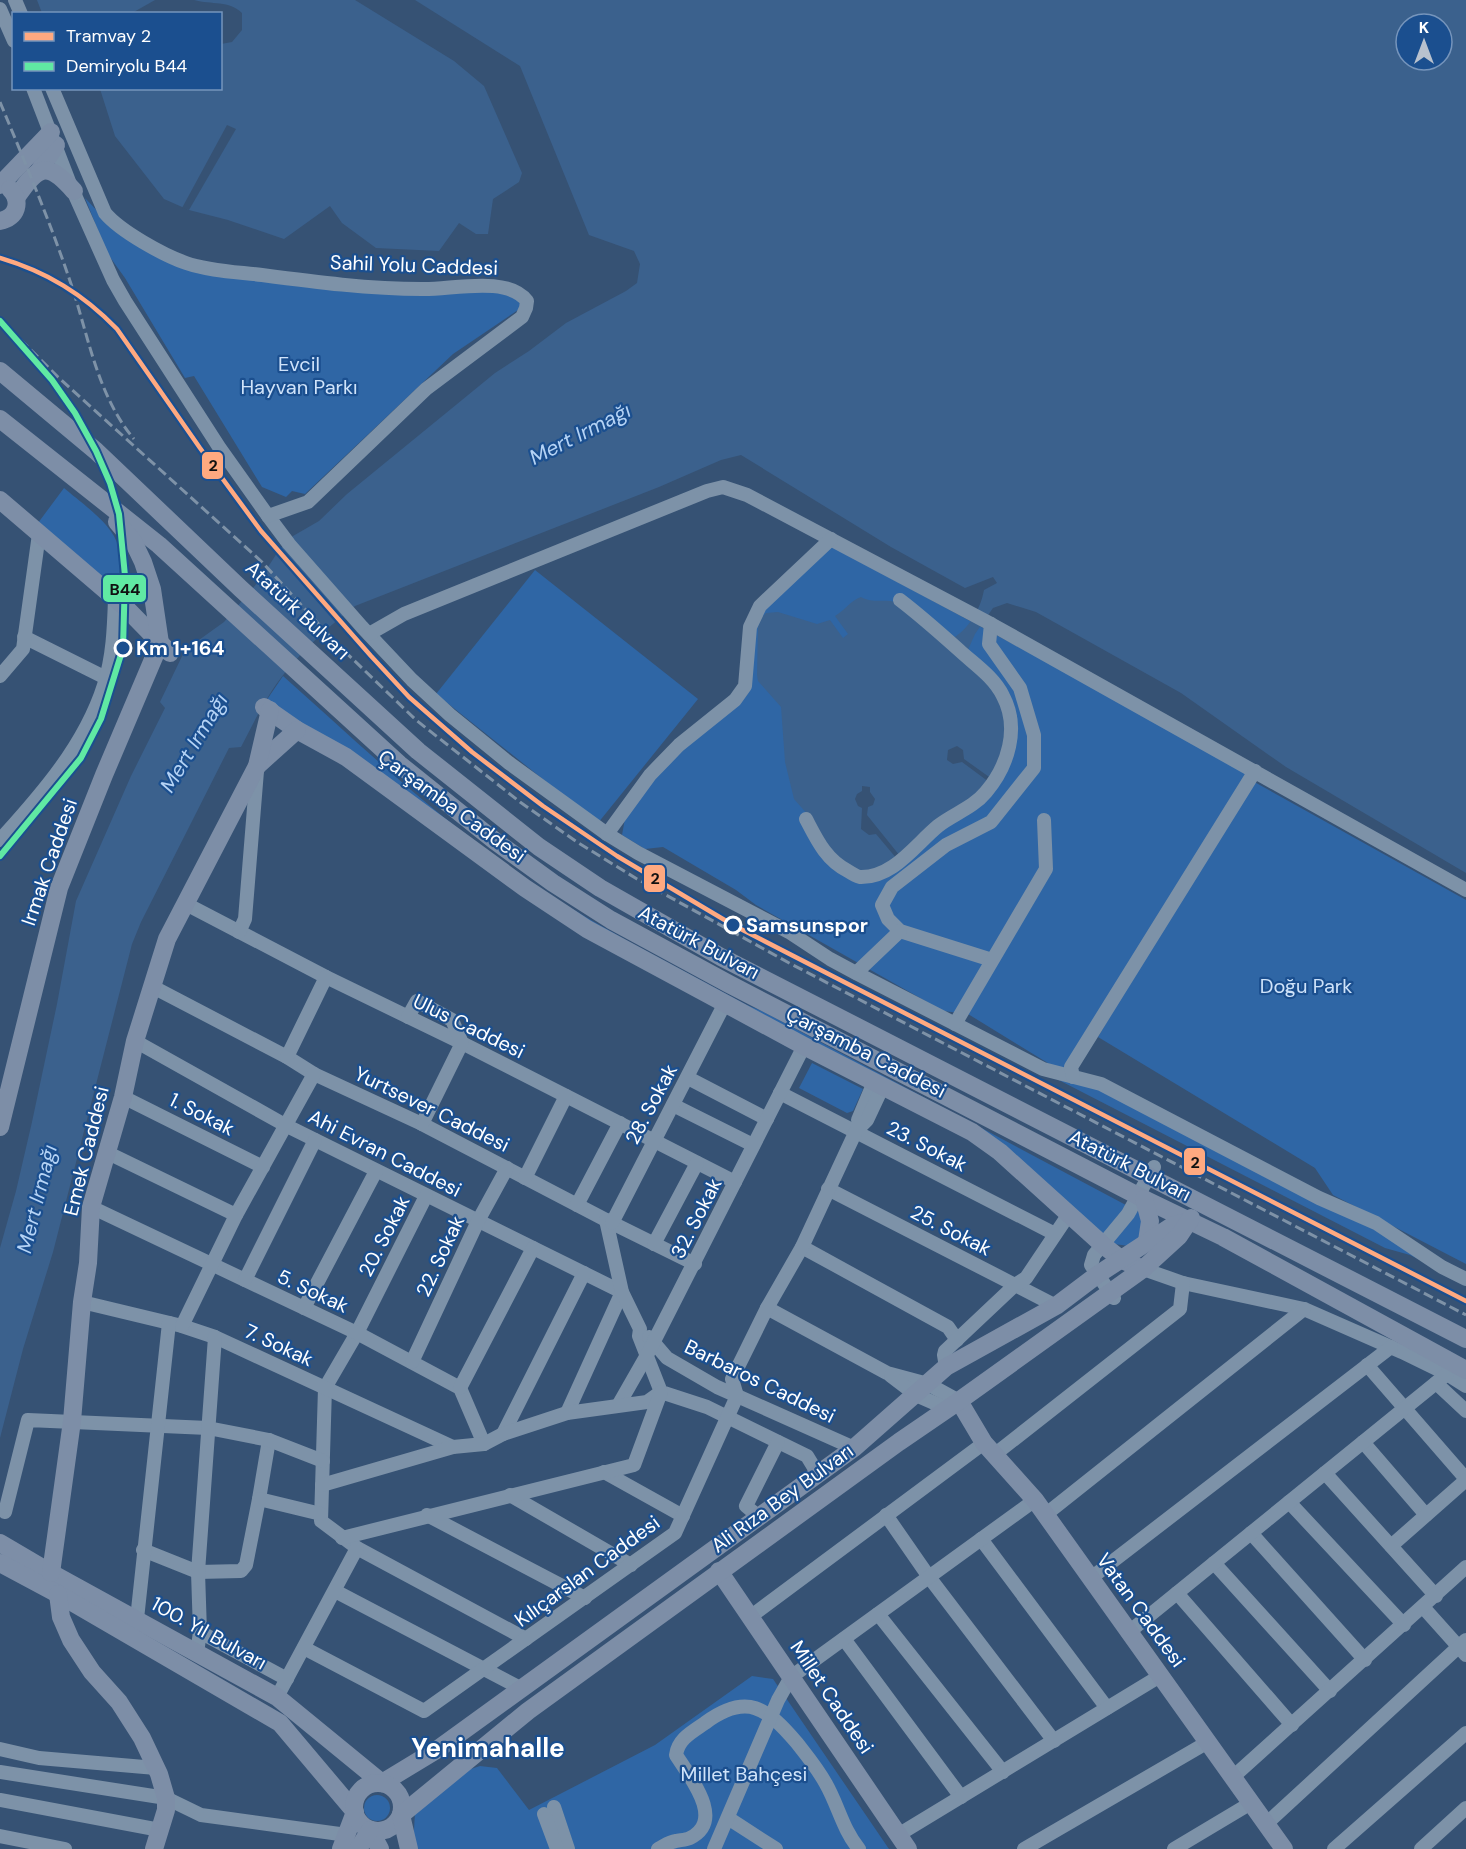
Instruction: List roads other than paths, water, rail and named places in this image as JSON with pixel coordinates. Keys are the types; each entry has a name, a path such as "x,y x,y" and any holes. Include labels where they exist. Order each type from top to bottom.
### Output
{"main road":[{"path":"39,171 53,139"},
{"path":"16,198 2,181 53,139"},
{"path":"3,222 16,209 16,198 30,177 39,171 47,170 55,173 74,191"},
{"name":"Atatürk Bulvarı","path":"0,371 96,451 241,589 418,751 539,847 600,888 721,957 1151,1172 1201,1204 1466,1339"},
{"name":"Atatürk Bulvarı","path":"0,419 159,545 399,764 495,841 553,883 611,920 739,989 1190,1221 1466,1370"},
{"path":"94,494 133,541 143,562 152,589 165,648"},
{"path":"0,500 115,599 165,648"},
{"name":"Irmak Caddesi","path":"0,1127 3,1105 59,888 104,775 165,648"},
{"name":"Çarşamba Caddesi","path":"267,708 297,730 346,757 525,888 587,929 804,1046 972,1132 1000,1152 1103,1245 1122,1260 1143,1269"},
{"name":"Emek Caddesi","path":"51,1573 72,1421 82,1302 88,1263 91,1207 123,1097 135,1041 167,939 257,766 267,708"},
{"name":"Emek Caddesi","path":"257,766 297,730"},
{"path":"1141,1197 1150,1221 1147,1241"},
{"name":"Ali Rıza Bey Bulvarı","path":"401,1815 528,1711 719,1571 899,1442 1112,1295 1173,1243 1201,1204"},
{"name":"Ali Rıza Bey Bulvarı","path":"382,1783 438,1749 854,1448 946,1367 1056,1306 1097,1275 1172,1226 1190,1221"},
{"name":"Vatan Caddesi","path":"954,1405 1040,1507 1284,1849"},
{"name":"100. Yıl Bulvarı","path":"0,1543 277,1697 382,1783"},
{"name":"100. Yıl Bulvarı","path":"0,1563 57,1593 280,1723 355,1812"},
{"name":"Millet Caddesi","path":"719,1571 905,1845"},
{"path":"57,1593 61,1617 71,1640 92,1672 119,1702 142,1738 156,1767 166,1797 166,1810 154,1849"},
{"path":"382,1783 389,1785 399,1794 403,1808 393,1827 386,1830 370,1830 349,1844 356,1797 367,1786 382,1783"},
{"path":"355,1812 360,1823 370,1830 380,1849"},
{"path":"401,1815 409,1849"}],"street":[{"path":"0,9 12,36"},
{"path":"34,90 113,280 219,447 279,532 365,630 412,680 450,715 509,763 607,834 638,853 789,932 856,973 1044,1069 1101,1084 1319,1198 1376,1223 1442,1267 1466,1279"},
{"name":"Sahil Yolu Caddesi","path":"53,90 105,213 112,222 124,230 186,263 320,282 422,289 497,286 515,290 527,301 522,317 426,389 308,502 268,516"},
{"path":"365,630 707,490 723,487 747,495 991,624 1466,890"},
{"path":"0,676 23,649 39,534"},
{"path":"607,834 650,775 679,745 735,700 745,686 750,627 760,606 831,539"},
{"path":"0,840 63,765 87,726 106,678 113,643 115,599"},
{"path":"806,819 820,847 838,866 858,877 885,873 939,825 961,813 985,793 1006,762 1011,736 1011,717 1004,696 994,682 924,617 900,600"},
{"path":"991,624 989,644 1020,688 1034,735 1034,768 991,822 946,845 892,887 882,905 888,919 900,931 992,960"},
{"path":"24,637 106,678"},
{"path":"239,932 245,919 257,766"},
{"path":"1073,1077 1071,1067 1255,771"},
{"path":"955,1024 1046,869 1044,820"},
{"name":"Ulus Caddesi","path":"186,904 326,977 462,1043 735,1182"},
{"path":"856,973 900,931"},
{"path":"287,1057 326,977"},
{"name":"Yurtsever Caddesi","path":"153,987 287,1057 314,1074 422,1124 609,1222 695,1264"},
{"name":"28. Sokak","path":"609,1222 688,1078 725,1003"},
{"name":"Ahi Evran Caddesi","path":"135,1041 285,1125 622,1292"},
{"path":"422,1124 462,1043"},
{"name":"32. Sokak","path":"619,1404 695,1264 804,1046"},
{"path":"137,1619 158,1424 175,1325 212,1265 236,1215 314,1074"},
{"path":"688,1078 767,1119"},
{"path":"706,1407 717,1387 732,1379 767,1308 802,1247 856,1131 858,1116 878,1084"},
{"name":"23. Sokak","path":"780,1093 1054,1234"},
{"path":"525,1178 566,1096"},
{"name":"1. Sokak","path":"123,1097 263,1167"},
{"path":"673,1105 753,1145"},
{"path":"577,1205 620,1123"},
{"path":"244,1280 315,1140"},
{"path":"108,1153 236,1215"},
{"path":"654,1244 697,1163"},
{"name":"22. Sokak","path":"412,1362 478,1221 507,1168"},
{"path":"304,1308 376,1171"},
{"path":"1112,1295 1090,1265 1094,1255 1141,1197 1151,1172"},
{"name":"25. Sokak","path":"828,1188 1056,1306"},
{"name":"20. Sokak","path":"325,1388 357,1333 426,1196"},
{"name":"5. Sokak","path":"91,1207 357,1333 460,1388"},
{"path":"946,1367 945,1351 1015,1285 1026,1278 1069,1214"},
{"name":"Barbaros Caddesi","path":"609,1222 622,1292 640,1329 646,1333 650,1349 717,1387 854,1448"},
{"path":"802,1247 948,1327 957,1340"},
{"path":"484,1444 460,1388 533,1248"},
{"name":"Çarşamba Caddesi","path":"1143,1269 1183,1283 1304,1309 1391,1347 1447,1374 1466,1386"},
{"path":"503,1434 584,1273"},
{"path":"750,1617 985,1444 1180,1309 1183,1283"},
{"path":"567,1413 622,1292"},
{"name":"7. Sokak","path":"82,1302 215,1337 453,1447"},
{"path":"767,1308 954,1405"},
{"path":"714,1849 791,1677 981,1539 1040,1507 1304,1309"},
{"path":"197,1653 200,1632 198,1572 215,1337"},
{"path":"1090,1578 1391,1347"},
{"path":"342,1538 634,1465 661,1392 650,1349"},
{"path":"1367,1365 1466,1480 1391,1546"},
{"path":"1129,1632 1447,1374"},
{"path":"732,1379 737,1396"},
{"path":"1436,1383 1466,1411"},
{"path":"325,1388 321,1521 357,1548 526,1640"},
{"path":"322,1485 453,1447 484,1444 503,1434 567,1413 619,1404 647,1402 661,1392"},
{"path":"661,1392 706,1407 807,1456 818,1474"},
{"name":"Kılıçarslan Caddesi","path":"304,1648 424,1711 485,1670 675,1533 737,1396"},
{"path":"5,1512 28,1420 208,1428 269,1440 323,1461"},
{"path":"807,1456 823,1435"},
{"path":"143,1550 198,1572 241,1571 246,1565 269,1440"},
{"path":"759,1517 746,1506 778,1442"},
{"path":"1363,1442 1426,1515"},
{"path":"603,1472 683,1516"},
{"path":"1325,1473 1436,1596"},
{"path":"510,1495 631,1565"},
{"path":"259,1499 321,1514"},
{"path":"1289,1502 1404,1625"},
{"path":"427,1515 585,1598"},
{"path":"886,1515 929,1577 1054,1741"},
{"path":"1251,1533 1365,1660"},
{"path":"981,1539 1107,1708"},
{"path":"277,1697 357,1548"},
{"path":"1214,1563 1330,1691"},
{"path":"1233,1777 1466,1567"},
{"path":"335,1591 522,1689"},
{"path":"1178,1593 1292,1725"},
{"path":"1266,1824 1463,1647 1423,1607"},
{"path":"878,1614 1003,1772"},
{"path":"200,1632 287,1679"},
{"path":"844,1639 961,1797"},
{"path":"905,1845 961,1797 1161,1676"},
{"path":"658,1849 672,1842 690,1838 701,1827 705,1812 704,1798 676,1755 682,1740 722,1710 749,1706 772,1716 815,1765 827,1785 844,1825 859,1849"},
{"path":"1334,1849 1466,1733"},
{"path":"1024,1849 1208,1742"},
{"path":"0,1749 39,1758 156,1767"},
{"path":"0,1772 166,1797 201,1815 349,1844"},
{"path":"0,1800 160,1830"},
{"path":"1173,1849 1251,1803"},
{"path":"1421,1849 1466,1808"},
{"path":"557,1849 549,1810 568,1849"},
{"path":"728,1818 776,1849"},
{"path":"0,1836 65,1849"}],"water":[{"path":"37,0 155,0 134,12 42,12"},
{"path":"194,0 355,0 454,61 484,86 522,173 519,182 493,199 488,234 476,234 459,223 439,251 376,248 342,223 330,206 284,239 228,220 189,210 164,199 115,136 100,90 222,90 222,44 232,42 242,30 242,13 226,4"},
{"name":"Mert Irmağı","path":"415,0 1466,0 1466,873 1286,767 1181,693 1036,612 1007,603 993,608 975,634 964,659 1000,695 1008,739 989,782 888,867 857,874 830,854 809,816 794,799 785,762 781,707 758,681 758,627 761,618 766,613 778,612 817,624 830,620 843,638 848,634 835,616 861,597 898,603 946,642 966,627 979,606 984,590 997,583 993,577 965,588 891,547 741,455 721,460 659,487 355,606 296,659 276,684 241,747 229,748 132,944 53,1252 23,1349 0,1438 0,1248 32,1122 76,901 131,776 165,708 160,702 185,650 224,622 259,581 279,550 293,536 319,521 347,494 495,373 566,323 637,283 640,264 634,251 589,235 520,66"}],"railway":[{"path":"0,102 61,256 102,383 110,402 134,439"},
{"path":"0,319 58,377 262,562 336,643 416,720 520,802 577,842 637,879 791,964 1466,1315"}],"tram line":[{"name":"2","path":"0,258 49,277 91,305 117,329 261,531 371,656 409,697 472,752 543,806 617,856 733,925 1466,1301"}],"rail line":[{"name":"B44","path":"0,321 52,380 75,413 96,451 110,483 119,514 125,576 123,648 101,719 81,758 0,856"}],"place":[{"name":"Km 1+164","path":"123,648"},
{"name":"Samsunspor","path":"733,925"}],"district":[{"name":"Yenimahalle","path":"488,1748"}],"park label":[{"name":"Evcil Hayvan Parkı","path":"299,376"},
{"name":"Doğu Park","path":"1306,986"},
{"name":"Millet Bahçesi","path":"744,1774"}]}
